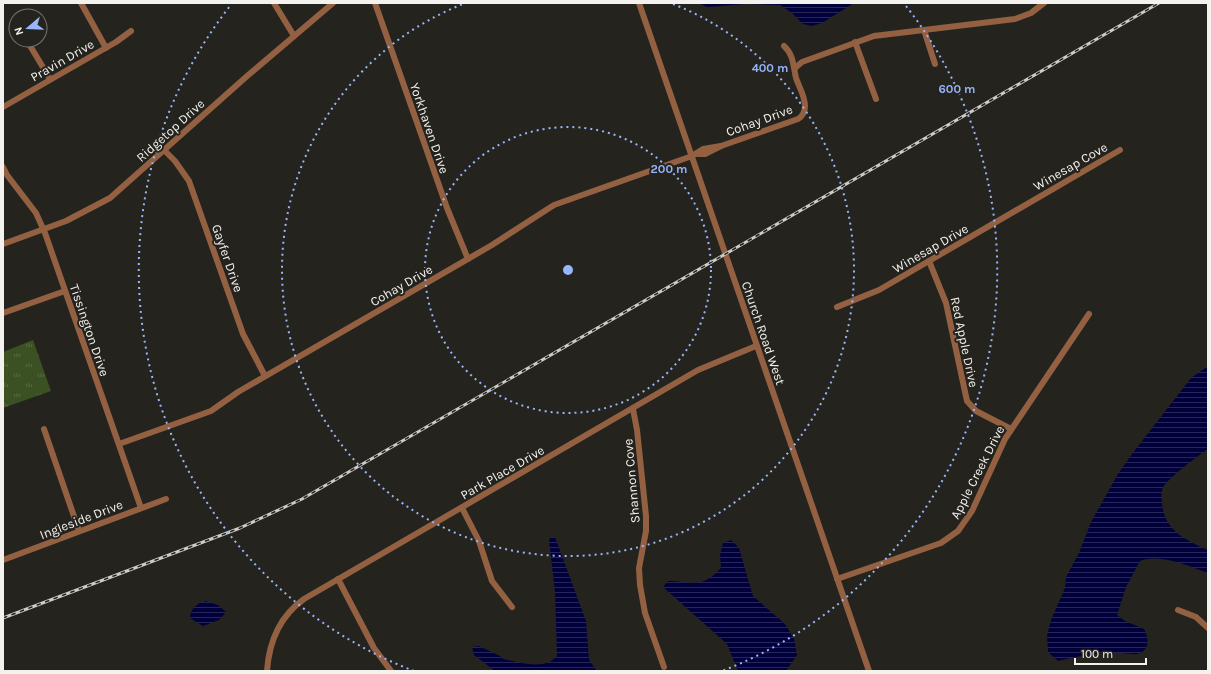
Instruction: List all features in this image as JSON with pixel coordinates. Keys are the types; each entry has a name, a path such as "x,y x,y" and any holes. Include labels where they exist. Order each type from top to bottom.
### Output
{"street":[{"path":"80,3 106,48"},
{"path":"274,3 294,36"},
{"name":"Ridgetop Drive","path":"3,244 66,222 105,201 333,3"},
{"name":"Yorkhaven Drive","path":"375,3 440,188 468,259"},
{"name":"Church Road West","path":"639,3 695,155 756,346 869,671"},
{"path":"784,46 789,51 795,68 802,62 874,36 1015,19 1031,13 1044,3"},
{"path":"924,30 935,64"},
{"name":"Pravin Drive","path":"3,107 106,48 131,31"},
{"path":"855,42 876,99"},
{"path":"31,48 50,79"},
{"name":"Cohay Drive","path":"119,444 211,411 265,376 468,259 561,202 695,155 703,149 721,146 784,124 802,116 805,105 796,78 795,68"},
{"name":"Gayfer Drive","path":"164,150 175,161 189,181 243,334 265,376"},
{"name":"Winesap Cove","path":"1031,202 1120,150"},
{"name":"Tissington Drive","path":"3,167 7,176 36,213 43,230 141,508"},
{"name":"Winesap Drive","path":"837,308 871,295 1031,202"},
{"name":"Red Apple Drive","path":"929,261 946,303 967,401 976,411 1011,429"},
{"path":"3,313 65,291"},
{"name":"Apple Creek Drive","path":"837,579 934,546 950,538 969,516 1000,447 1011,429 1089,314"},
{"name":"Park Place Drive","path":"267,671 270,648 274,637 284,620 299,602 698,370 756,346"},
{"name":"Shannon Cove","path":"633,409 637,430 646,516 646,531 639,568 640,585 645,613 664,667"},
{"path":"44,429 80,531"},
{"name":"Ingleside Drive","path":"3,560 166,499"},
{"path":"462,508 479,541 492,580 512,607"},
{"path":"338,579 374,648 391,671"},
{"path":"1178,610 1196,617 1208,628"}],"green space":[{"path":"33,340 51,391 3,408 3,352"}],"shaded area":[{"path":"699,3 854,3 822,23 812,26 803,24 792,13 780,5 746,4 707,7"},
{"path":"1208,366 1208,449 1184,467 1163,487 1161,497 1164,512 1171,527 1184,538 1208,550 1208,573 1165,559 1148,559 1140,561 1126,587 1117,615 1125,621 1144,629 1148,642 1146,648 1137,654 1102,654 1080,656 1058,661 1048,652 1047,636 1051,620 1065,588 1066,577 1079,553 1091,522 1118,474 1132,454 1191,378"},
{"path":"555,537 586,621 589,660 597,671 495,671 474,655 472,647 479,646 502,657 503,659 532,664 546,663 552,661 557,656 555,591 549,541 550,538"},
{"path":"731,540 739,548 753,596 785,624 794,639 797,655 786,671 738,671 727,644 663,587 668,581 696,583 702,582 714,575 721,568 720,555 723,543"},
{"path":"206,601 218,605 226,612 219,620 203,626 190,618 190,615 195,607"}],"railway":[{"path":"3,618 240,528 302,499 1159,3"}]}
